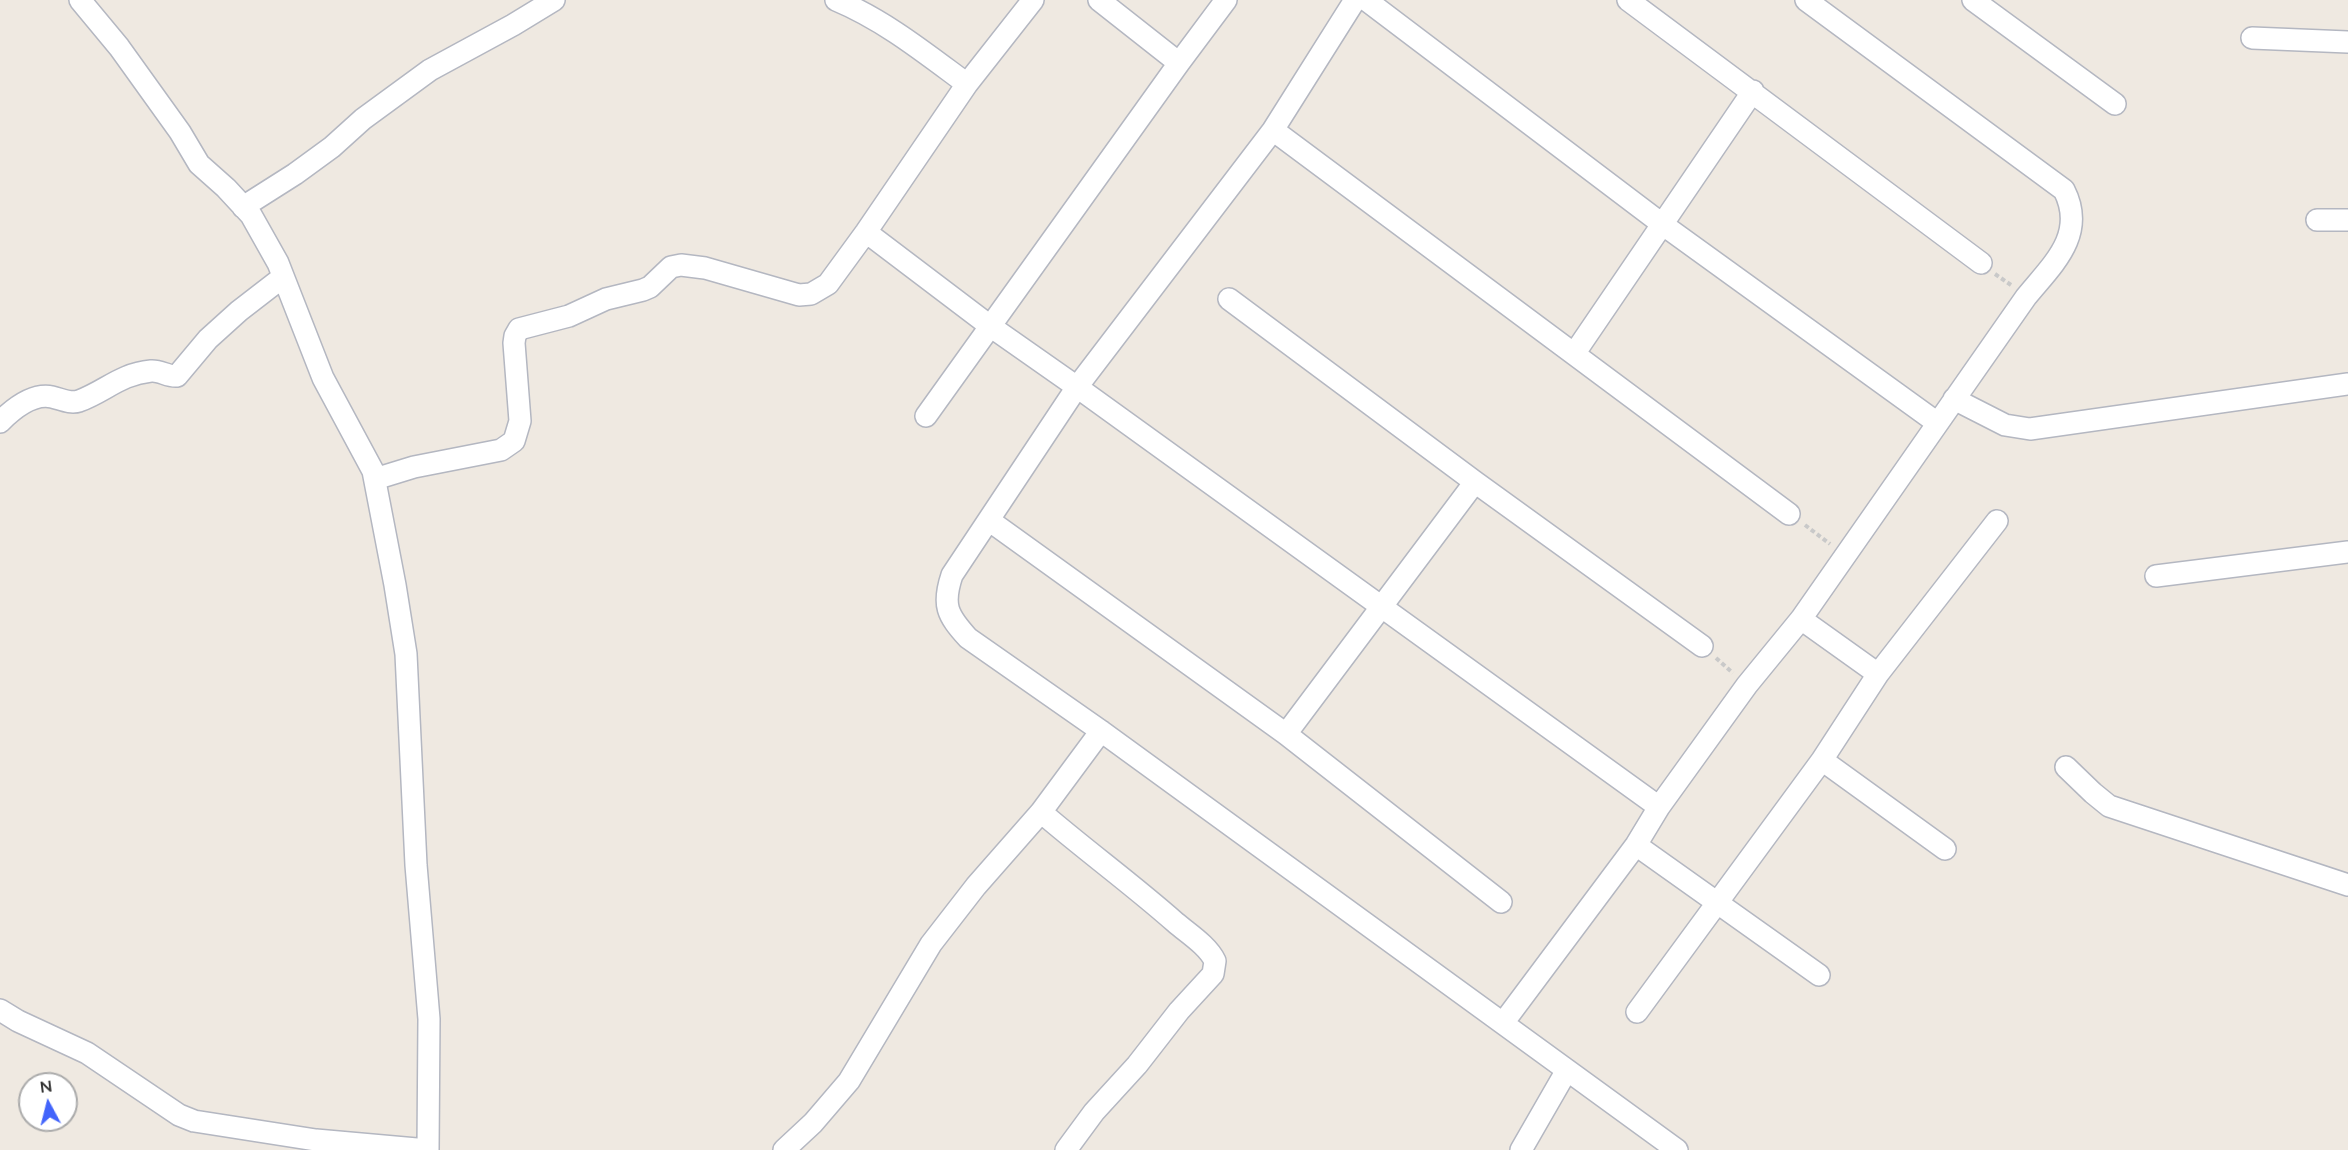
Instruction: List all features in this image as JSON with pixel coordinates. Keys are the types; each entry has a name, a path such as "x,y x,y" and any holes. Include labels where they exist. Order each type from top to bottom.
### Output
{"street":[{"path":"0,1010 18,1021 87,1053 179,1115 194,1121 316,1140 428,1150 429,1019 416,865 406,654 375,479 367,459 323,378 265,239 243,207 199,164 180,132 119,47 80,0"},
{"path":"243,207 314,161 363,119 430,70 554,0"},
{"path":"836,0 861,11 885,26 967,84"},
{"path":"375,479 414,467 501,450 514,441 520,421 514,343 514,336 519,328 569,316 606,299 643,290 650,287 671,267 681,265 705,268 799,295 811,294 828,284 967,84 1033,0"},
{"path":"1099,0 1179,63"},
{"path":"926,416 1226,0"},
{"path":"1355,0 1273,130 1077,387 952,575 947,591 946,606 954,622 968,638 1101,731 1677,1150"},
{"path":"1366,0 1662,224 1936,422"},
{"path":"1628,0 1981,263"},
{"path":"1503,1023 1636,845 1659,807 1747,685 1801,619 1936,422 2026,297 2062,254 2068,238 2071,213 2070,202 2064,190 1832,8 1806,0"},
{"path":"1973,0 2115,104"},
{"path":"2252,38 2348,42"},
{"path":"1574,354 1753,91"},
{"path":"1273,130 1789,514"},
{"path":"2317,220 2348,220"},
{"path":"866,232 990,326 1659,807"},
{"path":"0,422 32,398 44,396 69,402 80,401 128,375 154,370 172,377 177,376 207,339 239,311 283,278"},
{"path":"1229,299 1701,646"},
{"path":"1954,399 2006,425 2030,429 2348,384"},
{"path":"1286,734 1475,482"},
{"path":"990,521 1286,734 1501,902"},
{"path":"1637,1012 1822,760 1878,674 1997,521"},
{"path":"2156,576 2348,552"},
{"path":"1801,619 1878,674"},
{"path":"784,1150 813,1123 849,1081 931,944 976,886 1041,812 1101,731"},
{"path":"1822,760 1944,849"},
{"path":"2066,766 2109,806 2348,885"},
{"path":"1041,812 1132,885 1191,936 1215,961 1213,974 1179,1011 1137,1065 1094,1112 1066,1150"},
{"path":"1636,845 1819,975"},
{"path":"1521,1150 1567,1070"}],"path":[{"path":"1981,263 2026,297"},
{"path":"1789,514 1845,555"},
{"path":"1701,646 1747,685"}]}
